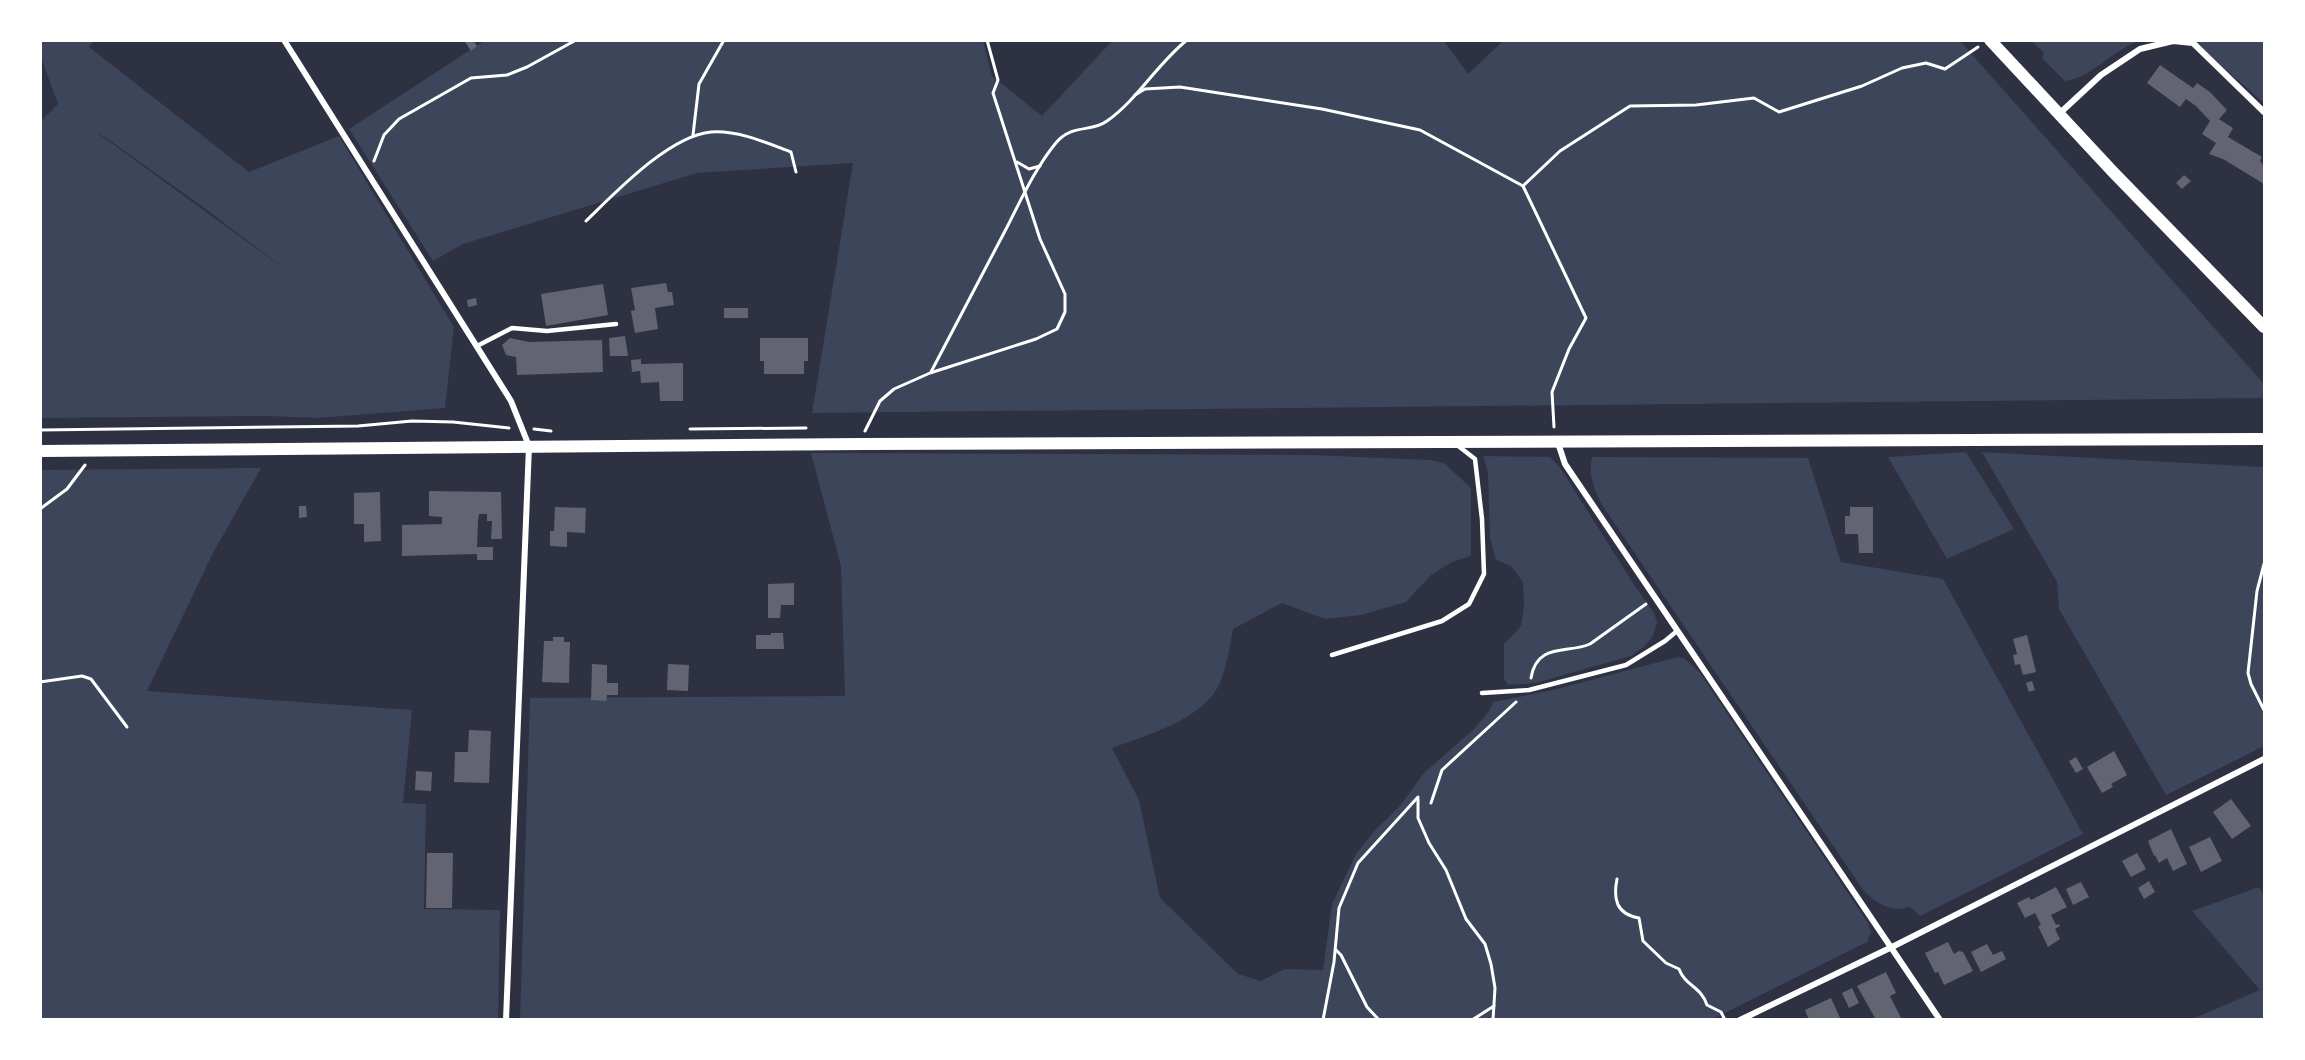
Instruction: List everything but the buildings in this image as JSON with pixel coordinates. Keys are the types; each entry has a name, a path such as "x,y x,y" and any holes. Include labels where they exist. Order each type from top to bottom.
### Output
{"main road":[{"path":"1985,43 2060,113 2114,173 2265,327"},
{"path":"40,451 864,444 2265,439"}],"street":[{"path":"284,40 511,400 529,446 506,1020"},
{"path":"2060,113 2101,75 2140,49 2173,41 2193,43 2265,112"},
{"path":"1558,443 1565,464 1940,1020"},
{"path":"1740,1020 1892,947 2265,759"}],"lane":[{"path":"477,346 512,328 548,331 616,324"},
{"path":"1332,655 1442,621 1469,604 1484,574 1482,519 1475,459 1452,442"},
{"path":"1482,693 1529,690 1626,665 1677,631"}],"path":[{"path":"366,168 373,163 384,135 399,119 471,78 507,75 527,67 576,40"},
{"path":"693,135 699,84 724,40"},
{"path":"864,444 865,428 880,401 894,389 930,373 1036,339 1057,329 1065,312 1065,294 1043,248 993,93 998,80 987,40"},
{"path":"930,373 1025,192 1057,142 1076,130 1100,127 1113,117 1159,66 1187,40"},
{"path":"1522,186 1560,151 1630,106 1696,105 1754,98 1779,112 1862,86 1902,68 1926,63 1945,69 1985,43"},
{"path":"1135,95 1145,89 1180,87 1322,109 1420,130 1522,186 1586,318 1569,349 1552,392 1554,427 1558,443"},
{"path":"586,221 617,191 661,155 693,135 713,132 737,134 778,147 791,152 796,172"},
{"path":"1015,160 1029,169 1040,166"},
{"path":"40,430 358,426 412,421 522,428"},
{"path":"40,509 67,489 96,450 102,429"},
{"path":"2265,564 2257,591 2248,674 2265,710"},
{"path":"1431,803 1442,770 1529,690 1532,672 1546,654 1554,650 1581,648 1590,644 1640,606 1655,599"},
{"path":"40,682 82,676 91,679 128,727"},
{"path":"1323,1020 1340,908 1358,863 1418,797 1418,818 1429,843 1446,870 1466,919 1485,944 1495,988 1493,1020"},
{"path":"1617,879 1614,896 1620,909 1639,918 1642,922 1644,941 1666,963 1679,969 1681,976 1704,994 1707,1005 1721,1012 1725,1020"},
{"path":"1335,950 1341,955 1367,1007 1379,1020"},
{"path":"1472,1020 1494,1006"}],"shaded area":[{"path":"41,40 94,41 89,47 249,172 339,136 454,327 445,408 318,418 268,416 41,418 41,121 58,104 41,58","holes":["99,133 203,207 290,273"]},
{"path":"484,41 983,41 992,76 1042,116 1112,41 1444,41 1468,74 1503,41 1960,41 2264,384 2264,398 812,413 853,163 697,173 463,244 433,261 349,129"},
{"path":"2032,41 2138,41 2083,75 2065,81 2042,58 2044,53"},
{"path":"2193,41 2264,41 2264,103"},
{"path":"1966,452 2014,529 1947,559 1888,457"},
{"path":"1982,452 2264,467 2264,746 2166,795 2059,609 2057,582"},
{"path":"811,453 1312,455 1429,460 1444,463 1471,488 1471,556 1452,562 1431,575 1406,602 1361,615 1325,619 1282,603 1233,629 1220,683 1201,707 1173,724 1112,748 1139,800 1160,898 1238,974 1261,981 1284,969 1323,970 1332,904 1356,854 1375,830 1400,806 1423,774 1475,728 1489,711 1493,702 1553,690 1678,657 1685,659 1700,673 1868,923 1871,932 1867,942 1713,1019 520,1020 530,698 845,696 841,566"},
{"path":"1483,456 1550,457 1559,466 1654,613 1657,622 1653,636 1644,647 1631,656 1536,683 1508,685 1504,679 1504,644 1521,626 1524,605 1523,582 1511,566 1496,560 1490,538 1488,473"},
{"path":"1592,457 1808,458 1841,562 1943,579 2083,834 1920,916 1910,907 1890,908 1873,899 1863,890 1602,505 1591,476"},
{"path":"261,468 212,555 147,691 412,710 403,803 426,804 424,909 500,910 498,1019 41,1019 40,470"},
{"path":"2259,887 2264,896 2264,1019 2192,1019 2260,990 2192,911"}]}
